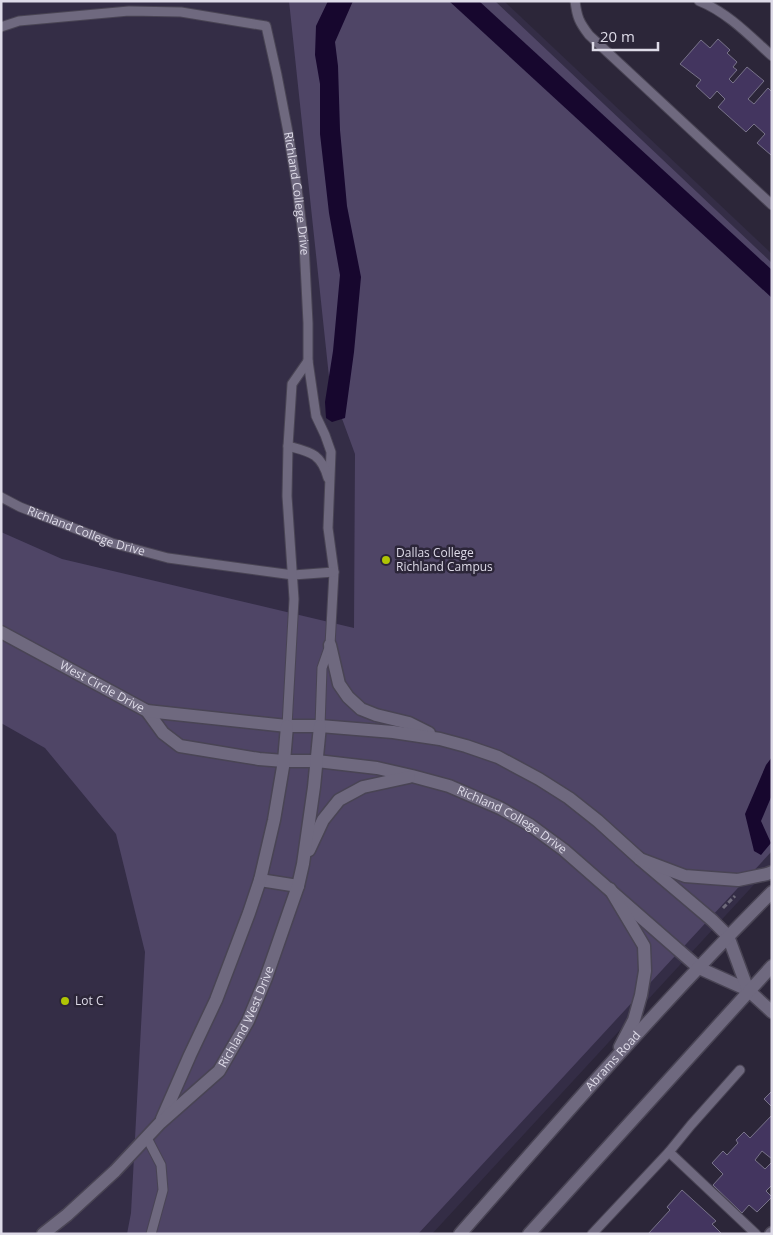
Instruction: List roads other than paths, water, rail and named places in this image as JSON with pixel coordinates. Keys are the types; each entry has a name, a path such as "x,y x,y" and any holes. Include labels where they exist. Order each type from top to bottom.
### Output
{"street":[{"name":"West Circle Drive","path":"1,632 147,711 163,733 180,746 259,759 284,761"},
{"name":"Richland College Drive","path":"330,645 339,684 348,697 361,709 376,715 409,723 440,739"},
{"name":"Richland College Drive","path":"147,711 287,726 320,726 393,732 440,739 498,757 539,779 576,804 712,920 728,936 748,990"},
{"name":"Richland West Drive","path":"160,1123 216,1000 260,880 274,820 284,761 287,726"},
{"name":"Richland West Drive","path":"43,1234 67,1215 115,1171 160,1123 219,1071 248,1021 266,978 298,886 303,864 320,726"},
{"name":"Richland College Drive","path":"284,761 317,761 377,768 449,786 500,808 530,825 564,850 699,968 748,990"},
{"path":"303,864 322,820 339,800 363,787 412,776"},
{"path":"640,859 685,876 738,880 772,872"},
{"path":"260,880 298,886"},
{"path":"610,889 644,946 645,971 634,1020 610,1064"},
{"name":"Abrams Road","path":"460,1234 610,1064 728,936 772,892"},
{"path":"529,1234 748,990 772,966"},
{"path":"748,990 772,1012"}],"lane":[{"path":"575,1 580,23 589,35 772,205"},
{"path":"699,1 711,6 738,26 772,56"},
{"name":"Richland College Drive","path":"1,27 19,21 129,11 181,12 266,26 288,132 297,188 304,244 308,361 316,416 326,435 331,452 328,528 334,572 330,645 322,668 320,726"},
{"path":"287,726 294,599 287,496 288,446 292,384 308,361"},
{"name":"Richland College Drive","path":"288,446 316,456 325,469 330,487"},
{"name":"Richland College Drive","path":"1,497 20,507 112,543 168,558 292,575 334,572"},
{"path":"592,1234 669,1152 740,1070"},
{"path":"147,1138 161,1166 163,1190 151,1234"},
{"path":"669,1152 756,1234"}],"place":[{"name":"Dallas College Richland Campus","path":"386,560"},
{"name":"Lot C","path":"65,1001"}]}
